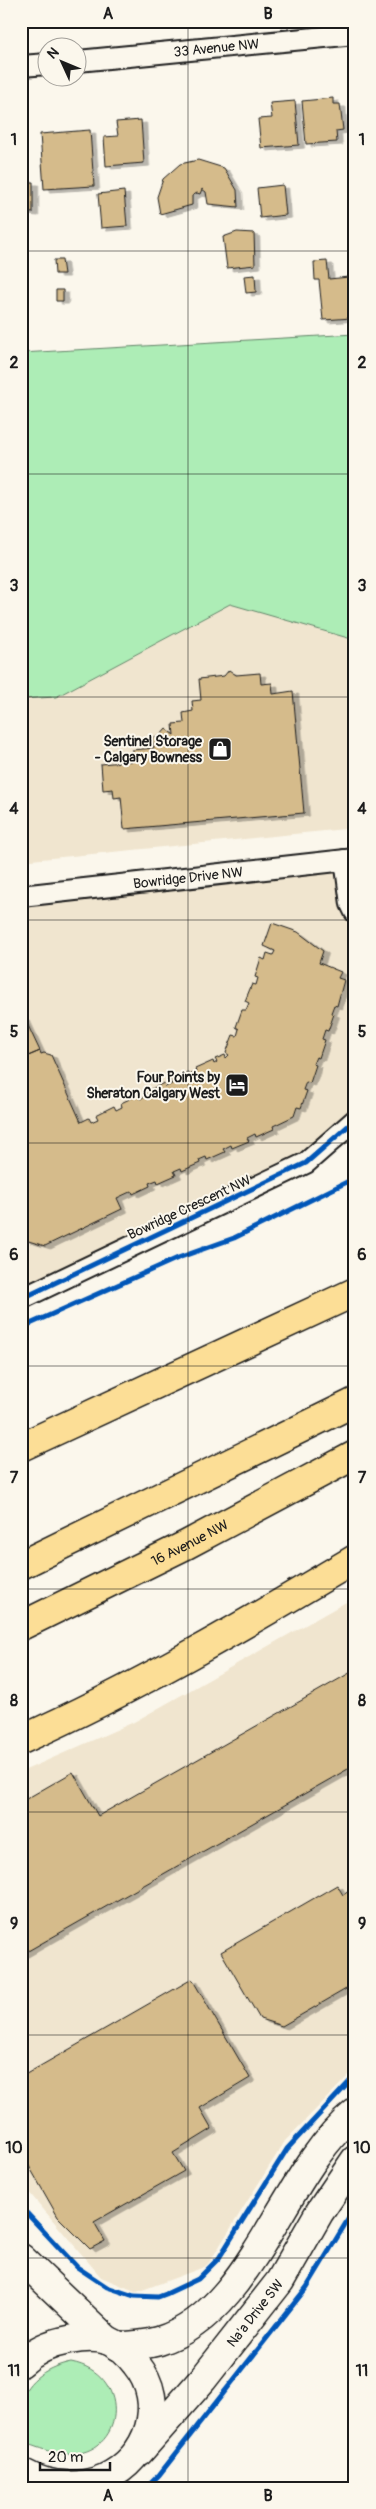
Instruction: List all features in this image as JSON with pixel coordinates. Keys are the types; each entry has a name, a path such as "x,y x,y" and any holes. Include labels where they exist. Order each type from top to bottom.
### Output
{"highway":[{"path":"21,1447 355,1292"},
{"path":"21,1565 355,1402"},
{"name":"16 Avenue NW","path":"21,1626 186,1545 355,1455"},
{"path":"21,1740 57,1724 214,1641 355,1558"}],"street":[{"name":"33 Avenue NW","path":"88,60 355,34"},
{"path":"21,66 38,65"},
{"path":"350,859 351,904 355,912"},
{"name":"Bowridge Drive NW","path":"21,896 350,859"},
{"name":"Bowridge Crescent NW","path":"22,1298 306,1163 355,1120"},
{"path":"21,2363 45,2348 65,2340 79,2338 138,2346 159,2341 177,2334 206,2314 250,2263 294,2190 327,2141 342,2123 355,2113"},
{"name":"Na'a Drive SW","path":"21,2472 50,2484 83,2485 114,2474 139,2452 203,2378 280,2281 319,2212 355,2160"},
{"path":"21,2258 112,2343 130,2356 140,2368 152,2398 150,2426 139,2452"}],"shaded area":[{"path":"230,604 355,640 355,828 21,861 21,699 56,697"},
{"path":"355,859 355,1120 306,1163 21,1299 21,896"},
{"path":"355,1597 355,2069 285,2141 207,2266 137,2292 101,2277 21,2183 21,1772 134,1722"}],"green space":[{"path":"355,334 355,640 230,604 56,697 21,699 21,353"},
{"path":"71,2362 90,2369 104,2380 112,2395 114,2411 112,2426 104,2439 91,2449 73,2454 54,2452 21,2442 21,2402 28,2387 33,2380 47,2370"}],"building":[{"path":"333,98 333,104 340,104 343,130 336,131 337,142 306,144 302,101"},
{"path":"295,101 299,145 261,148 258,119 272,118 270,103"},
{"path":"141,120 144,163 106,166 104,137 118,136 116,122"},
{"path":"90,130 94,186 44,189 40,134"},
{"path":"198,160 224,168 237,190 238,207 208,204 206,192 202,189 200,194 197,193 192,196 192,205 160,214 157,197 163,179 180,164"},
{"path":"21,182 33,182 33,213 21,212"},
{"path":"283,185 286,215 260,218 257,188"},
{"path":"124,191 127,226 101,228 98,194"},
{"path":"237,232 254,233 255,265 227,268 223,237"},
{"path":"54,260 62,260 64,274 55,274"},
{"path":"327,261 329,279 349,277 352,318 323,320 319,280 315,280 314,262"},
{"path":"255,275 256,292 246,293 244,276"},
{"path":"56,290 63,290 63,301 56,301"},
{"name":"Sentinel Storage - Calgary Bowness","path":"229,670 236,675 260,673 261,684 272,683 273,694 293,691 304,813 124,829 121,797 114,798 113,789 103,790 101,764 133,761 132,750 154,748 152,737 159,737 166,729 174,735 173,724 184,723 183,713 193,711 192,701 201,700 199,679 224,676"},
{"name":"Four Points by Sheraton Calgary West","path":"272,923 298,932 323,951 319,963 341,972 338,978 344,980 337,1006 334,1005 331,1013 334,1014 328,1031 325,1030 322,1039 325,1040 319,1058 316,1057 313,1064 316,1065 310,1083 306,1082 303,1090 307,1091 301,1108 297,1107 294,1116 273,1126 274,1129 256,1137 255,1134 247,1138 249,1141 232,1148 231,1145 223,1149 225,1152 207,1160 206,1157 199,1160 200,1163 182,1171 181,1168 174,1171 176,1175 158,1183 157,1180 149,1183 150,1186 133,1194 132,1191 117,1198 122,1209 45,1246 25,1240 21,1228 21,1059 40,1051 41,1054 51,1055 81,1122 89,1118 91,1122 98,1119 96,1115 114,1106 116,1110 122,1107 121,1103 138,1095 140,1099 147,1095 145,1092 164,1083 165,1087 172,1084 170,1080 188,1072 189,1075 196,1072 195,1069 213,1061 214,1064 217,1062 215,1059 225,1055 226,1058 229,1055 226,1053 233,1035 237,1036 239,1029 236,1027 242,1010 246,1010 249,1003 245,1001 252,984 256,985 258,978 255,977 261,958 265,960 267,953 273,955 275,951 264,946"},
{"path":"24,1017 40,1051 21,1059 21,1018"},
{"path":"355,1670 355,1765 21,1955 21,1802 73,1772 98,1816"},
{"path":"337,1885 343,1895 355,1887 355,1989 353,1985 282,2026 260,2019 221,1952"},
{"path":"192,1979 250,2078 200,2108 212,2129 173,2153 184,2171 94,2222 105,2241 90,2249 58,2217 21,2152 21,2077"}],"cycle path":[{"path":"21,1299 306,1163 355,1120"},
{"path":"21,1328 178,1258 234,1238 355,1178"},
{"path":"21,2207 77,2267 107,2287 134,2296 158,2297 166,2294 198,2279 219,2258 287,2149 355,2076"},
{"path":"146,2488 159,2475 307,2287 355,2208"}],"place":[{"name":"Sentinel Storage - Calgary Bowness","path":"220,749"},
{"name":"Four Points by Sheraton Calgary West","path":"237,1085"}]}
